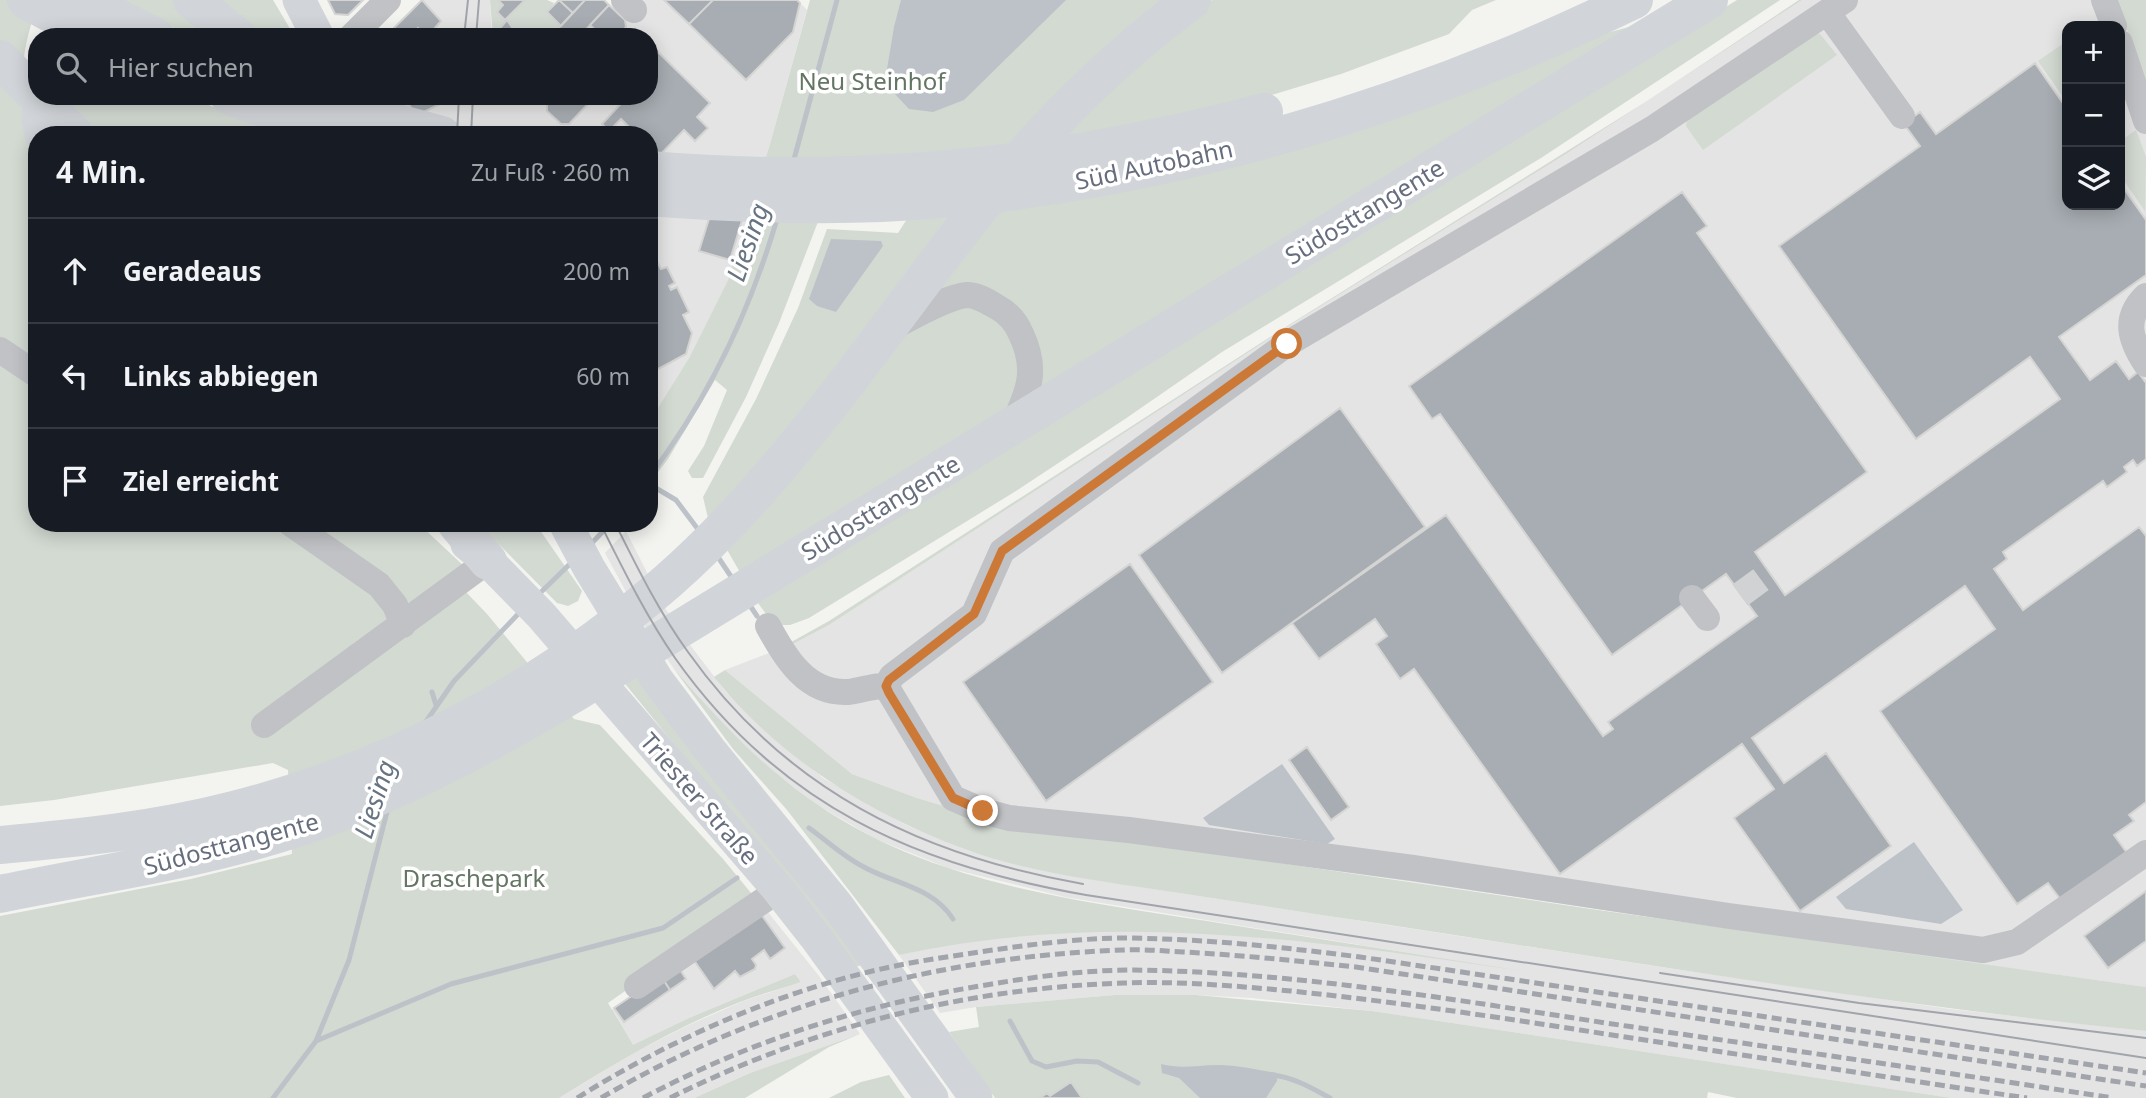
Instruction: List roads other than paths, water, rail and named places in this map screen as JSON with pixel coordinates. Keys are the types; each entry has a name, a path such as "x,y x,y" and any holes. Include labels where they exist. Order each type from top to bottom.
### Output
{"highway":[{"path":"26,0 78,28"},
{"path":"82,0 138,28"},
{"path":"192,0 227,28"},
{"name":"Südosttangente","path":"12,841 145,828 272,800 398,754 441,734 521,690 597,639 670,580 737,514 805,436 987,198 1029,149 1099,77 1192,0"},
{"name":"Süd Autobahn","path":"658,197 803,205 884,202 1003,191 1124,159 1207,127 1299,103 1401,69 1501,32 1573,0"},
{"name":"Süd Autobahn","path":"658,171 729,176 883,176 989,166 1216,153 1411,92 1509,56 1634,0"},
{"name":"Südosttangente","path":"0,894 171,862 257,840 356,807 470,754 575,693 1709,0"},
{"path":"0,59 28,87"},
{"path":"45,105 66,126"},
{"path":"254,105 312,126"},
{"path":"303,105 320,126"},
{"path":"335,105 409,126"},
{"path":"464,532 488,561"}],"main road":[{"path":"45,28 51,0"},
{"path":"299,0 313,28"},
{"path":"39,105 40,126"},
{"path":"356,105 367,126"},
{"name":"Triester Straße","path":"452,532 488,561 531,605 777,888 932,1098"},
{"name":"Triester Straße","path":"576,545 658,681 710,750 837,905 976,1098"}],"street":[{"path":"360,28 388,0"},
{"path":"2104,0 2112,21"},
{"path":"886,686 892,676 974,614 1002,551 1287,344 1672,117 1836,6 1902,116"},
{"path":"2125,59 2146,121"},
{"path":"885,331 940,304 967,295 983,299 1005,311 1017,325 1030,351 1031,373 1027,395 1013,425"},
{"path":"2146,296 2135,308 2130,319 2132,335 2146,364"},
{"path":"0,350 28,369"},
{"path":"303,532 379,585 395,605 403,625"},
{"path":"264,725 488,561"},
{"path":"768,626 789,661 814,685 848,692 886,686"},
{"path":"886,686 953,798 983,811 1009,818 1129,830 1983,950 2017,942 2146,853"},
{"path":"637,986 764,900 777,888"}],"waterway":[{"name":"Liesing","path":"793,163 837,0"},
{"name":"Liesing","path":"658,465 690,418 725,354 754,287 777,219"},
{"path":"658,489 676,500 700,532"},
{"name":"Liesing","path":"589,546 602,532"},
{"path":"716,554 734,581"},
{"name":"Liesing","path":"538,595 574,560"},
{"path":"749,604 757,616"},
{"name":"Liesing","path":"425,723 454,681 521,611"},
{"path":"432,692 436,705"},
{"name":"Liesing","path":"273,1098 316,1041 349,960 388,808"},
{"path":"809,828 862,866 923,892 934,899 953,919"},
{"path":"316,1041 451,984 663,928 737,878"},
{"path":"1010,1021 1032,1061 1046,1067 1077,1061 1098,1062 1138,1083"},
{"path":"1272,1075 1295,1081 1330,1098"}],"tunnel":[{"path":"1740,595 1770,573"}],"tram line":[{"path":"465,28 468,0"},
{"path":"477,28 479,0"},
{"path":"457,126 459,105"},
{"path":"471,126 473,105"},
{"path":"604,532 645,609 675,658 715,709 759,753 805,790 855,820 908,846 964,866 1086,895 2146,1058"},
{"path":"620,532 658,605 688,652 726,700 768,742 813,778 861,809 912,834 966,855 1083,884"},
{"path":"1660,973 1859,1003 2146,1038"}],"railway":[{"path":"577,1098 694,1034 735,1016 820,986 933,959 1053,942 1127,938 1244,944 1360,957 2146,1073"},
{"path":"601,1098 724,1036 788,1011 854,991 987,962 1055,954 1131,950 1226,955 1356,967 2146,1086"},
{"path":"643,1098 727,1058 856,1013 945,992 1010,981 1081,972 1134,970 1253,976 1371,988 2113,1098"},
{"path":"670,1098 778,1051 891,1016 1006,993 1124,983 1249,987 1400,1004 2027,1098"}],"park label":[{"name":"Neu Steinhof","path":"872,80"},
{"name":"Draschepark","path":"474,877"}]}
